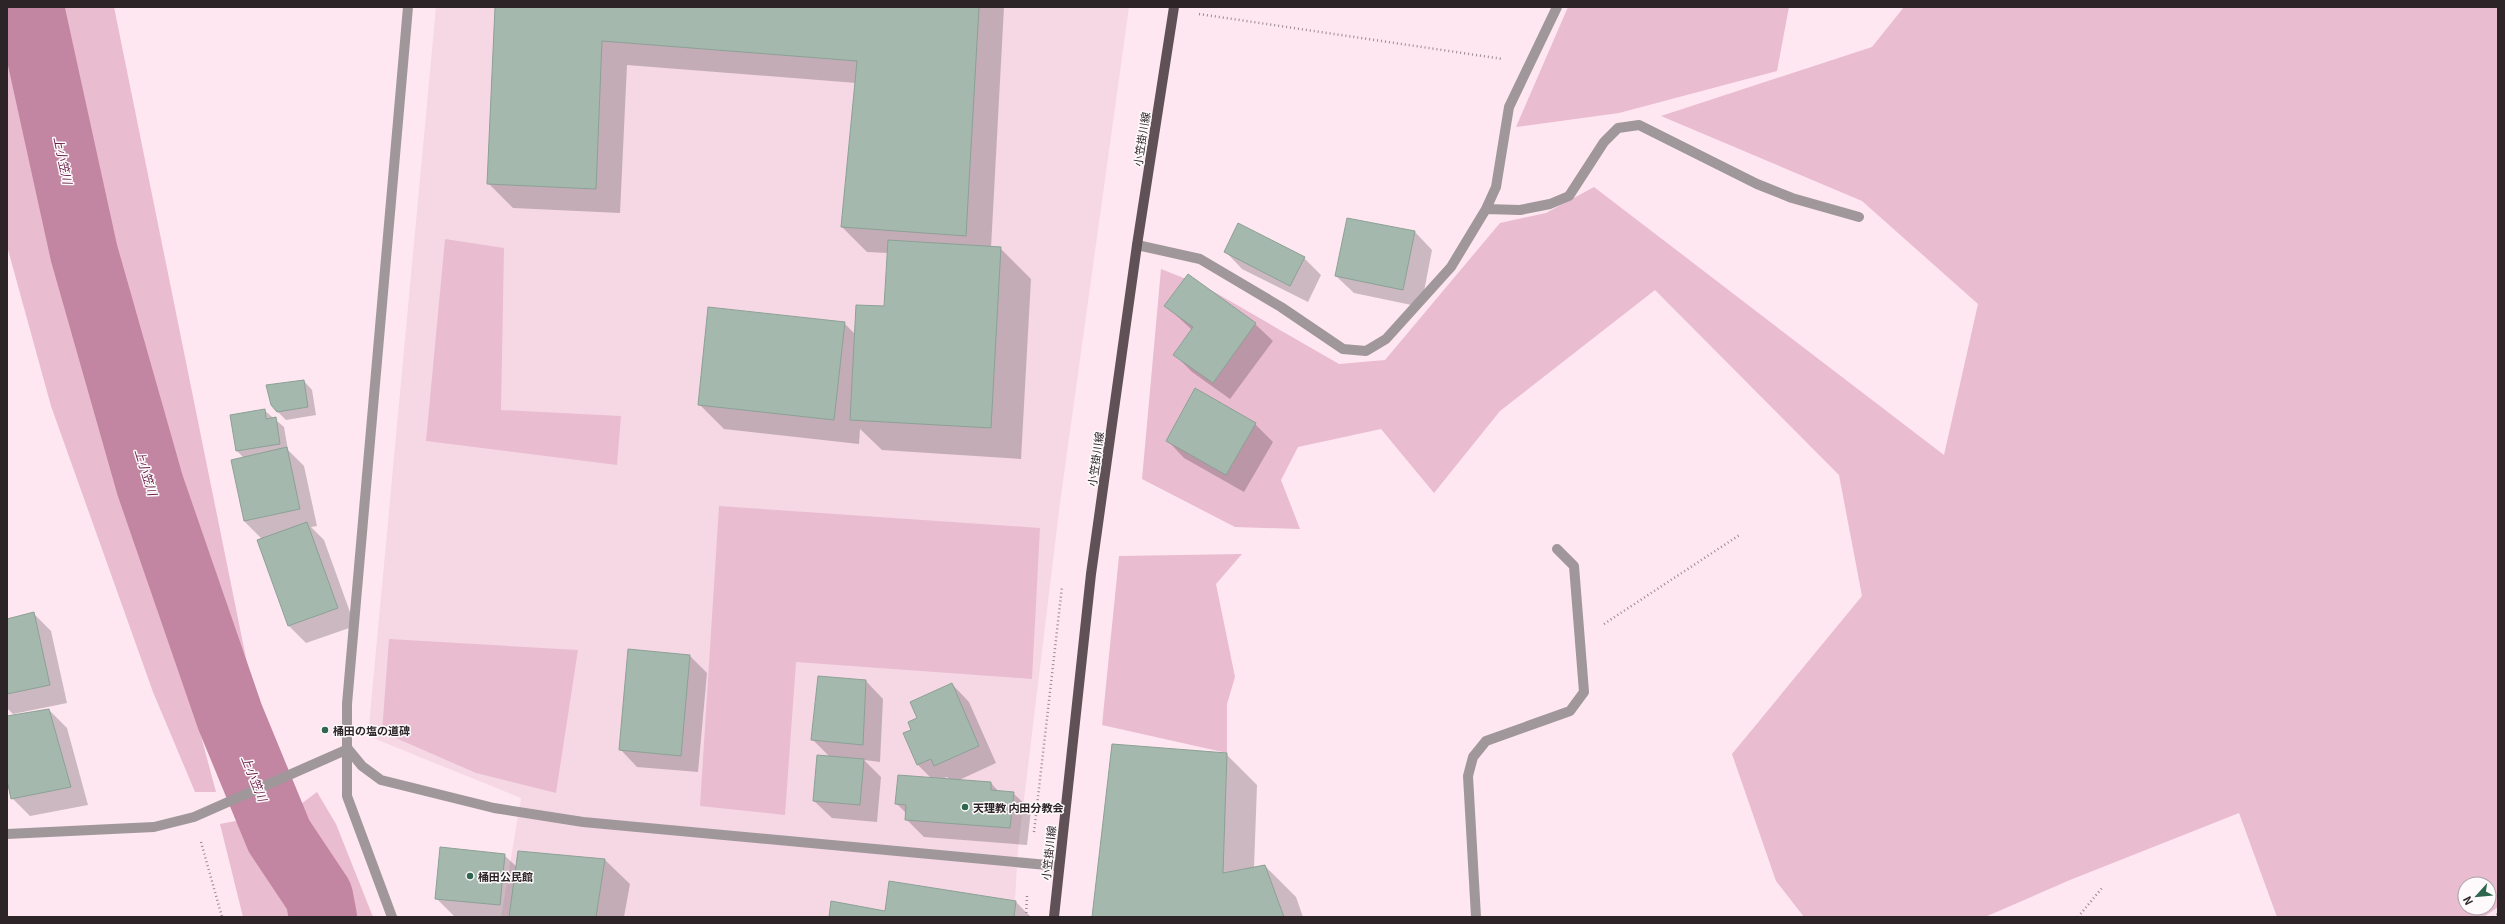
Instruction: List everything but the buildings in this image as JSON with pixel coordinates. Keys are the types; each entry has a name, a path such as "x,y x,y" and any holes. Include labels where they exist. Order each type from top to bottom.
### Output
{"main road":[{"name":"小笠掛川線","path":"1054,917 1058,866 1091,574 1137,245 1173,8"}],"street":[{"path":"392,917 347,796 347,704 408,7"},
{"path":"1137,245 1200,259 1281,307 1343,349 1366,351 1386,339 1451,267 1486,209 1496,187 1509,107 1557,7"},
{"path":"1486,209 1520,210 1550,204 1569,196 1604,142 1618,128 1639,125 1757,184 1792,198 1859,217"},
{"path":"1476,917 1468,776 1473,757 1486,740 1570,711 1584,692 1574,566 1557,549"},
{"path":"7,834 154,827 194,817 348,750"},
{"path":"348,750 362,766 381,780 494,808 591,822 1058,866"}],"path":[{"path":"1173,8 1530,63"},
{"path":"1580,640 1741,534"},
{"path":"1034,832 1062,587"},
{"path":"194,817 222,917"},
{"path":"2078,917 2102,888"},
{"path":"1026,917 1027,896"},
{"path":"2493,917 2498,914"}],"shaded area":[{"path":"7,7 114,7 247,663 189,691 216,792 195,792 153,692 51,406 7,246"},
{"path":"436,7 1129,7 1060,503 1018,849 1014,917 501,917 521,798 368,736"},
{"path":"1568,7 1789,7 1777,71 1619,113 1516,127"},
{"path":"1904,7 2498,7 2498,907 2497,908 2497,876 2457,876 2457,916 2485,916 2484,917 2277,917 2239,813 2070,880 1985,917 1804,917 1776,881 1732,754 1862,596 1839,475 1655,290 1500,411 1434,493 1381,429 1298,447 1281,480 1300,529 1235,527 1142,479 1161,269 1204,286 1339,364 1385,360 1500,223 1546,213 1594,187 1944,455 1978,304 1862,201 1661,116 1872,47"},
{"path":"445,239 504,248 501,410 621,416 617,465 426,441"},
{"path":"719,506 1040,528 1032,679 796,662 785,815 700,806"},
{"path":"1242,554 1216,584 1235,677 1227,704 1227,753 1102,725 1119,556"},
{"path":"389,639 578,650 556,793 476,773 382,732"},
{"path":"317,792 336,824 373,917 243,917 220,824 293,810"}],"waterway":[{"name":"上小笠川","path":"30,7 84,253 150,485 230,717 279,836 319,896 323,917"}],"place":[{"name":"桶田の塩の道碑","path":"325,730"},
{"name":"天理教 内田分教会","path":"965,807"},
{"name":"桶田公民館","path":"470,876"}]}
